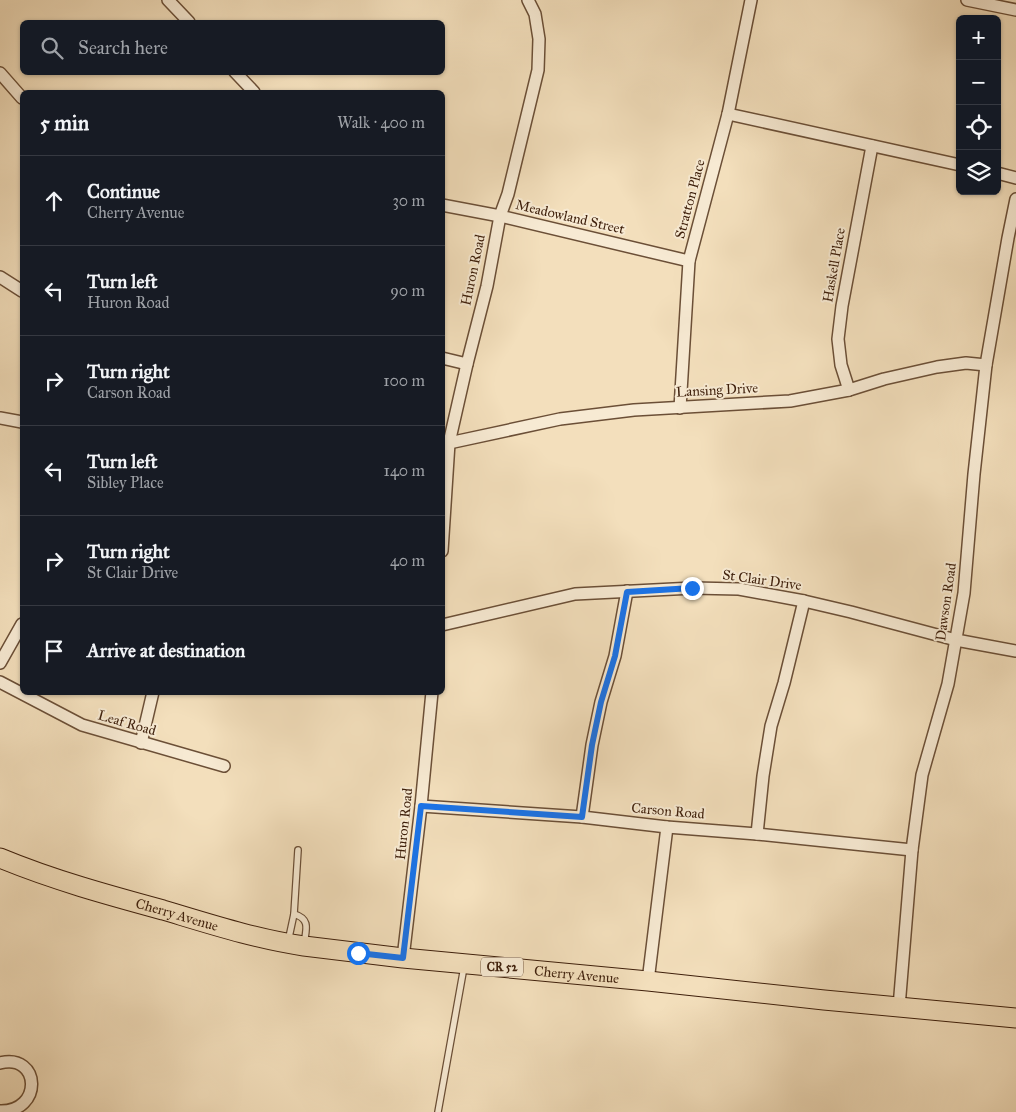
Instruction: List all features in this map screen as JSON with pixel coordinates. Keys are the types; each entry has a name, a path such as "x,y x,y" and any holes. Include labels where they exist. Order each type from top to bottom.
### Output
{"main road":[{"name":"Cherry Avenue","path":"0,858 71,884 233,930 296,945 403,958 1016,1018"}],"street":[{"path":"168,0 187,20"},
{"name":"Huron Road","path":"445,505 449,443 487,286 500,216 508,194 538,70 540,39 536,14 528,0"},
{"name":"Stratton Place","path":"680,408 689,261 728,114 751,0"},
{"path":"967,0 1016,10"},
{"path":"0,73 20,96"},
{"path":"238,75 252,90"},
{"path":"728,114 956,164"},
{"name":"Haskell Place","path":"848,390 841,365 838,339 842,306 872,146"},
{"path":"1001,174 1016,178"},
{"name":"Dawson Road","path":"899,1007 912,850 922,775 948,684 964,593 986,365 1016,199"},
{"name":"Meadowland Street","path":"445,206 500,216 689,261"},
{"path":"0,277 20,290"},
{"path":"445,359 467,364"},
{"name":"Lansing Drive","path":"449,443 560,419 634,410 790,401 848,390 884,378 938,367 966,363 986,365"},
{"path":"0,418 20,422"},
{"name":"St Clair Drive","path":"445,624 575,594 692,588 739,589 804,601 956,640 1016,651"},
{"path":"582,817 592,745 601,702 615,656 627,592"},
{"path":"757,834 770,726 796,640 804,601"},
{"path":"0,664 20,628"},
{"name":"Leaf Road","path":"0,682 20,692"},
{"name":"Leaf Road","path":"25,695 82,725 224,766"},
{"path":"141,743 152,695"},
{"name":"Huron Road","path":"403,958 432,695"},
{"name":"Carson Road","path":"421,806 582,817 912,850"},
{"path":"648,981 667,827"},
{"path":"0,1063 11,1062 19,1064 26,1070 32,1085 32,1093 24,1106 10,1112 0,1111"}],"lane":[{"path":"296,945 294,914 298,850"},
{"path":"294,914 302,917 306,924 296,945"},
{"path":"438,1112 465,964"}],"route":[{"path":"358,953 403,958 421,806 582,817 592,745 601,702 615,656 627,592 692,588"}]}
